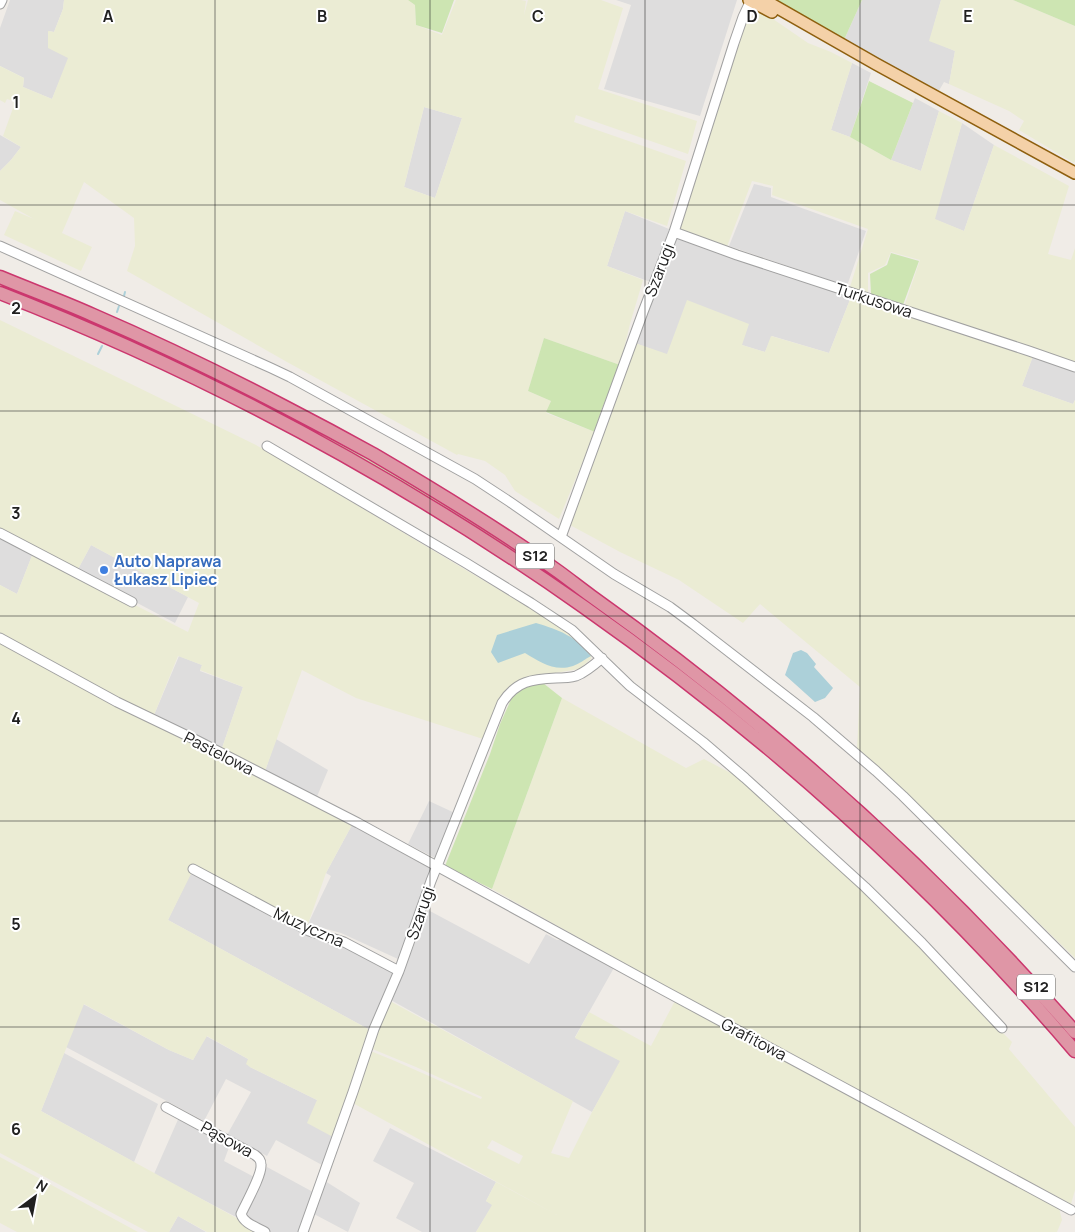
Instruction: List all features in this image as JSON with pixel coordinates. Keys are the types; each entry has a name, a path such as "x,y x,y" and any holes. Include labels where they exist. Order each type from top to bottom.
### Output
{"highway":[{"name":"S12","path":"0,277 133,332 247,387 334,432 470,513 560,572 718,691 852,804 957,905 1039,991 1075,1032"},
{"name":"S12","path":"0,293 135,350 288,426 415,497 552,585 690,686 818,792 900,867 944,911 1024,994 1075,1052"}],"main road":[{"path":"750,0 835,46 876,64"},
{"path":"764,0 1075,173"}],"street":[{"path":"0,4 2,0"},
{"name":"Szarugi","path":"561,537 633,338 674,232 734,43 750,0"},
{"name":"Turkusowa","path":"674,232 736,255 1075,367"},
{"path":"0,246 290,377 475,480 614,574 670,607 813,717 876,771 1075,967"},
{"path":"267,446 427,540 572,630 630,686 745,778 858,881 922,943 1002,1028"},
{"path":"0,533 132,602"},
{"name":"Pastelowa","path":"0,638 117,702 358,823 438,867"},
{"name":"Szarugi","path":"303,1232 374,1029 400,971 431,881 502,703 507,695 523,682 574,676 588,669 602,658"},
{"name":"Grafitowa","path":"438,867 1071,1210"},
{"name":"Muzyczna","path":"193,869 309,931 344,942 400,971"},
{"name":"Pąsowa","path":"166,1106 260,1159 261,1169 241,1214 242,1219 265,1232"}],"shaded area":[{"path":"10,0 64,0 63,9 54,32 49,31 69,58 52,99 23,87 24,78 0,66 0,28"},
{"path":"616,0 737,0 700,116 604,89 631,5"},
{"path":"862,0 941,0 930,40 955,51 949,84 944,82 937,94 844,40"},
{"path":"852,63 871,73 850,137 831,130"},
{"path":"915,98 939,111 921,171 891,160"},
{"path":"424,107 462,118 435,198 404,187"},
{"path":"962,123 994,145 964,231 934,219"},
{"path":"0,135 21,147 0,171"},
{"path":"754,184 771,188 771,197 866,231 847,286 729,246"},
{"path":"625,211 767,269 851,297 829,353 772,336 765,352 742,345 667,355 635,343 656,284 607,266"},
{"path":"1033,356 1075,371 1075,400 1073,404 1022,386"},
{"path":"0,536 33,553 17,594 0,585"},
{"path":"91,545 188,597 175,623 77,571"},
{"path":"179,656 202,665 200,671 243,687 222,748 154,715"},
{"path":"276,739 328,770 316,799 265,771"},
{"path":"429,801 457,814 437,859 408,844"},
{"path":"353,823 432,867 416,919 398,959 341,933 308,924 331,876 326,873"},
{"path":"192,870 395,970 370,1030 168,920"},
{"path":"428,910 529,964 546,934 557,940 584,949 615,966 575,1037 621,1061 592,1112 389,999"},
{"path":"83,1004 169,1050 193,1060 206,1036 248,1059 250,1067 317,1100 333,1137 322,1165 276,1140 267,1156 227,1135 251,1092 226,1079 204,1121 66,1047"},
{"path":"64,1053 158,1104 134,1162 41,1111"},
{"path":"180,1115 231,1142 224,1161 256,1178 236,1217 154,1174"},
{"path":"390,1128 496,1182 486,1201 493,1205 476,1232 422,1232 396,1218 414,1183 373,1161"},
{"path":"267,1167 313,1192 299,1232 271,1232 249,1221 245,1214"},
{"path":"325,1181 360,1203 348,1232 314,1214"},
{"path":"178,1216 206,1232 169,1232"}],"green space":[{"path":"64,0 408,0 415,5 416,25 442,35 456,0 526,1 524,15 528,0 601,0 623,8 598,89 697,121 688,154 576,115 574,122 686,161 667,226 625,211 607,266 643,280 620,365 544,338 528,391 551,401 546,413 595,432 559,519 515,491 505,475 485,461 457,455 287,362 127,271 135,246 134,218 84,182 62,233 92,247 81,271 4,235 15,211 34,219 0,200 0,171 21,147 3,136 13,108 13,101 7,99 5,103 0,100 0,66 24,78 23,87 52,99 68,58 48,48 48,31 54,32 63,9","holes":["424,107 462,118 435,198 404,187"]},
{"path":"408,0 454,0 442,33 416,25 415,5"},
{"path":"774,0 862,0 844,40"},
{"path":"941,0 1013,0 1075,26 1074,163 1019,130 1024,121 1009,111 949,84 955,51 929,41"},
{"path":"1013,0 1075,0 1075,26"},
{"path":"760,13 765,14 808,43 852,63 831,130 850,137 891,160 921,171 939,111 962,123 935,219 964,231 994,145 1069,186 1048,254 1071,260 1075,248 1075,365 904,307 920,260 891,252 885,265 868,273 868,293 850,287 868,229 772,195 773,186 752,181 726,249 683,233 678,229 729,66 747,20"},
{"path":"869,81 913,103 891,160 850,137"},
{"path":"891,253 919,261 903,305 871,294 870,274 887,265"},
{"path":"0,283 152,347 216,378 297,420 448,506 555,576 725,702 908,863 905,867 764,741 399,483 0,289"},
{"path":"851,297 1033,356 1022,386 1073,404 1075,400 1075,958 901,789 857,750 860,687 760,604 743,623 679,580 620,552 570,525 593,455 635,343 667,354 687,300 749,324 742,345 765,352 771,336 829,353"},
{"path":"0,320 256,445 560,626 578,640 591,655 591,659 579,669 525,678 514,684 500,700 483,739 356,698 302,670 265,771 222,748 243,687 200,670 202,665 178,656 154,715 115,696 0,633 0,585 17,594 33,553 188,632 199,603 91,545 77,571 0,529"},
{"path":"544,338 620,365 601,411 595,432 546,412 551,401 528,391"},
{"path":"0,642 113,704 296,797 353,823 326,873 308,924 195,866 168,920 370,1030 333,1137 307,1123 317,1100 250,1067 246,1064 248,1059 207,1036 193,1060 169,1050 84,1004 41,1111 262,1232 207,1232 178,1216 169,1232 148,1232 0,1153"},
{"path":"543,683 562,698 492,889 445,866 513,695 525,687"},
{"path":"562,698 686,768 704,759 742,779 844,871 898,924 1012,1042 1009,1049 1075,1127 1075,1190 1071,1204 656,981 492,889"},
{"path":"676,999 1059,1208 1062,1220 1057,1232 476,1232 492,1205 486,1201 496,1182 557,1215 351,1102 368,1053 373,1052 481,1099 482,1097 370,1048 388,1000 573,1101 551,1153 569,1158 620,1061 575,1038 589,1012 651,1046","holes":["492,1140 523,1156 519,1164 487,1148"]},
{"path":"0,1157 138,1232 17,1232 0,1223"}],"water":[{"path":"536,623 552,628 573,639 591,656 566,668 553,667 525,653 498,663 491,652 497,635"},
{"path":"801,650 807,653 816,664 814,667 833,688 825,698 815,702 785,675 793,653"}],"waterway":[{"path":"124,296 125,292"},
{"path":"117,312 119,306"},
{"path":"98,354 102,346"}],"place":[{"name":"Auto Naprawa Łukasz Lipiec","path":"104,570"}]}
